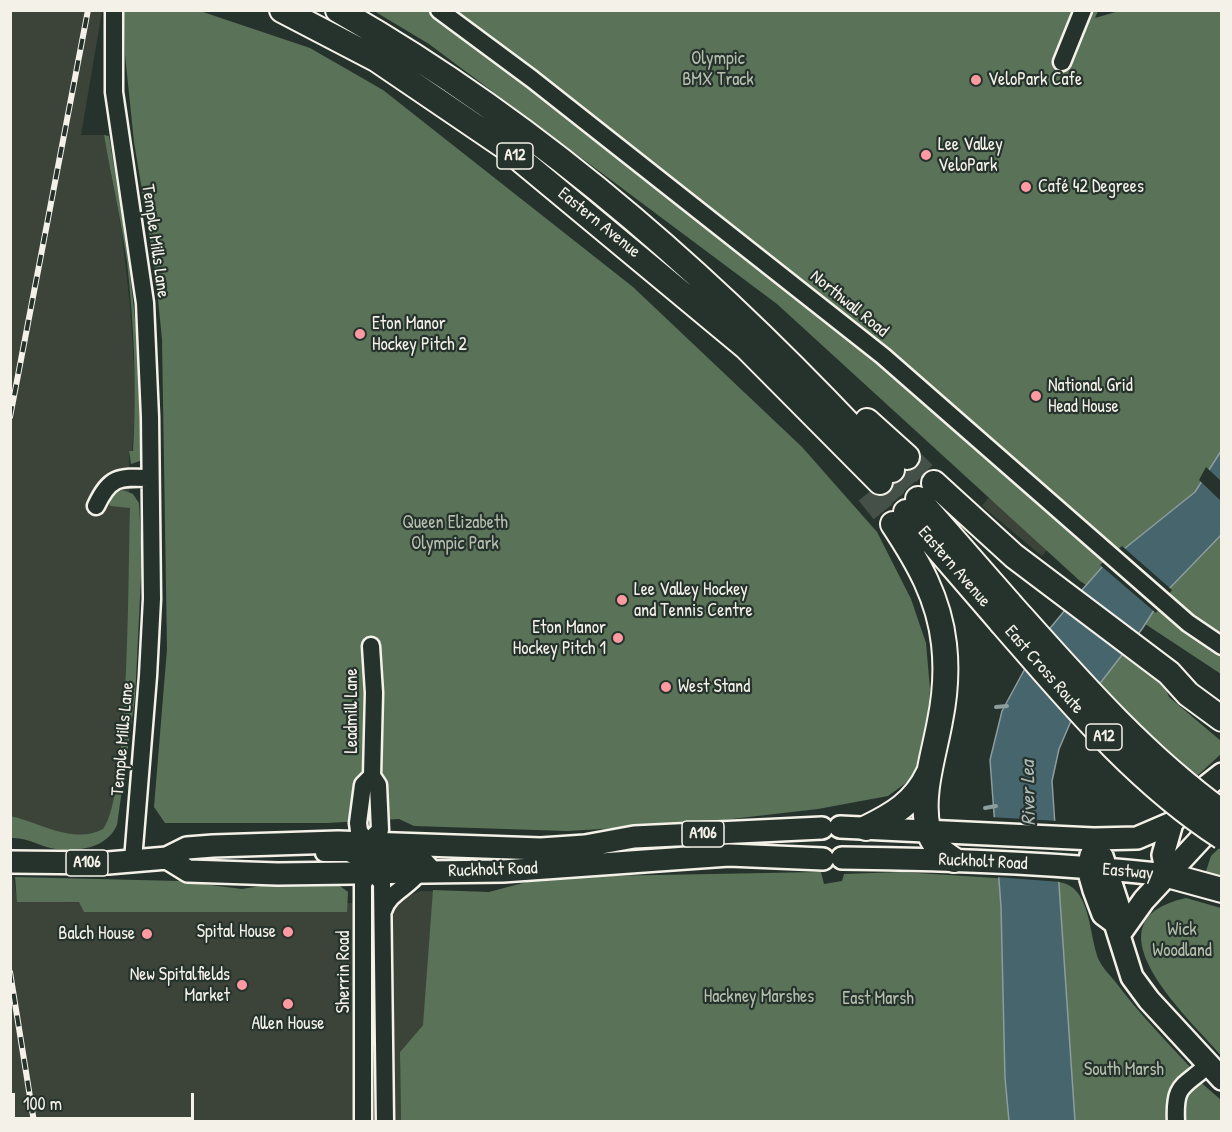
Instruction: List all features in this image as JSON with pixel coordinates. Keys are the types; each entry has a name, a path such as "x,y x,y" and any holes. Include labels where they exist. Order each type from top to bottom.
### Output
{"highway":[{"name":"Eastern Avenue","path":"282,10 376,59 495,140 678,288 727,332 744,360 795,411 887,475 812,386 693,270 571,168 498,112 408,51 338,10"},
{"name":"Eastern Avenue","path":"913,505 1006,613"},
{"path":"954,860 941,852 928,830 925,811 945,678 941,626 937,606 921,569 913,505 985,532 1046,582 1169,673 1188,694 1221,718"},
{"name":"East Cross Route","path":"1006,613 1132,737 1221,814"},
{"name":"East Cross Route","path":"1006,613 1118,751 1177,804 1221,837"},
{"path":"1169,673 1195,685 1221,702"},
{"path":"866,828 906,805 923,786 931,769"},
{"path":"1167,875 1221,890"}],"main road":[{"name":"Eastway","path":"1094,839 1137,838 1172,823 1212,788 1221,774"},
{"name":"Eastway","path":"1167,875 1221,814"},
{"name":"Eastway","path":"1167,875 1163,855 1172,823"},
{"name":"Ruckholt Road","path":"167,858 188,871 224,874 369,857 585,846 634,837 831,828 977,832 1094,839"},
{"path":"1094,839 1103,914 1117,929 1132,977 1139,988 1215,1072"},
{"name":"Ruckholt Road","path":"16,862 64,864 167,858 188,848 338,842 369,857 427,872 527,870 729,855 954,860 1098,869"},
{"name":"Eastway","path":"1098,869 1167,875"},
{"path":"1117,929 1167,875"}],"street":[{"name":"Temple Mills Lane","path":"114,10 114,92 145,303 150,478 152,599 133,860"},
{"name":"Northwall Road","path":"439,10 532,79 826,310 926,393 1179,615 1221,646"},
{"path":"1062,62 1083,10"},
{"path":"96,506 109,483 120,478 150,478"},
{"name":"Leadmill Lane","path":"369,857 358,831 358,823 363,785 372,776 374,693 371,646"},
{"path":"369,857 382,882 385,1122"},
{"name":"Sherrin Road","path":"363,1122 363,884 369,857"},
{"path":"383,912 388,899 427,872"},
{"path":"1176,1122 1175,1102 1179,1090 1215,1072"}],"shaded area":[{"path":"11,11 102,11 81,135 104,135 122,234 130,306 136,396 132,451 129,452 129,505 135,506 125,747 110,820 103,832 83,837 11,823"},
{"path":"1002,480 1055,541 1042,556 982,506"},
{"name":"New Spitalfields Market","path":"10,864 18,902 354,903 355,943 388,942 388,918 398,900 421,891 489,892 546,877 400,1052 401,1121 11,1122"}],"green space":[{"name":"Queen Elizabeth Olympic Park","path":"124,11 200,11 310,48 383,90 633,287 802,447 877,532 911,599 926,643 930,689 926,737 914,777 888,796 818,809 688,824 567,831 414,826 399,819 327,823 165,823 154,807 167,649 162,339 155,270 134,142 125,55"},
{"name":"Olympic BMX Track","path":"374,11 1098,11 1095,18 1119,11 1221,11 1221,674 1080,581 777,304 429,44"},
{"path":"104,135 109,136 116,176 137,334 143,454 140,461 131,464 129,451 133,451 135,404 131,309 125,246"},
{"path":"123,490 133,494 139,503 142,558 135,698 117,825 106,839 83,849 56,849 23,839 11,838 10,816 68,834 80,835 103,829 112,808 123,728 130,508 110,506 108,499"},
{"path":"1124,652 1163,681 1169,697 1221,741 1221,754 1197,776 1098,685"},
{"path":"1220,847 1221,880 1205,874 1211,856"},
{"name":"East Marsh","path":"821,872 824,884 842,881 844,874 901,872 1058,882 1069,886 1078,893 1084,903 1096,952 1102,965 1143,1016 1190,1067 1189,1072 1221,1100 1221,1121 401,1121 400,1052 423,1025 433,890 489,892 546,877"},
{"path":"15,877 179,881 242,889 279,883 336,883 348,892 347,912 84,912 79,902 17,902"},
{"name":"Wick Woodland","path":"1186,898 1221,908 1221,1055 1168,994 1152,971 1142,948 1143,927 1156,910"}],"water":[{"name":"River Lea","path":"1221,451 1221,535 1165,593 1142,629 1071,721 1059,749 1052,781 1075,1121 1009,1121 1005,1078 1001,907 990,760 1002,711 1041,639 1081,591 1104,565 1195,492"}],"pier":[{"path":"1206,467 1221,481 1221,501 1199,480"},
{"path":"1122,546 1172,590 1156,613 1100,565"},
{"path":"990,817 1057,821 1061,882 995,877"}],"waterway":[{"path":"996,707 1007,706"},
{"path":"985,808 996,806"}],"tunnel":[{"path":"907,457 934,483"},
{"path":"892,470 918,499"},
{"path":"880,482 906,512"},
{"path":"868,493 893,524"}],"railway":[{"path":"10,417 88,10"},
{"path":"10,972 34,1122"}],"place":[{"name":"VeloPark Cafe","path":"976,80"},
{"name":"Lee Valley VeloPark","path":"926,155"},
{"name":"Café 42 Degrees","path":"1026,187"},
{"name":"Eton Manor Hockey Pitch 2","path":"360,334"},
{"name":"National Grid Head House","path":"1036,396"},
{"name":"Lee Valley Hockey and Tennis Centre","path":"622,600"},
{"name":"Eton Manor Hockey Pitch 1","path":"618,638"},
{"name":"West Stand","path":"666,687"},
{"name":"Spital House","path":"288,932"},
{"name":"Balch House","path":"147,934"},
{"name":"New Spitalfields Market","path":"242,985"},
{"name":"Allen House","path":"288,1004"}],"park label":[{"name":"Hackney Marshes","path":"759,997"},
{"name":"South Marsh","path":"1124,1070"}]}
